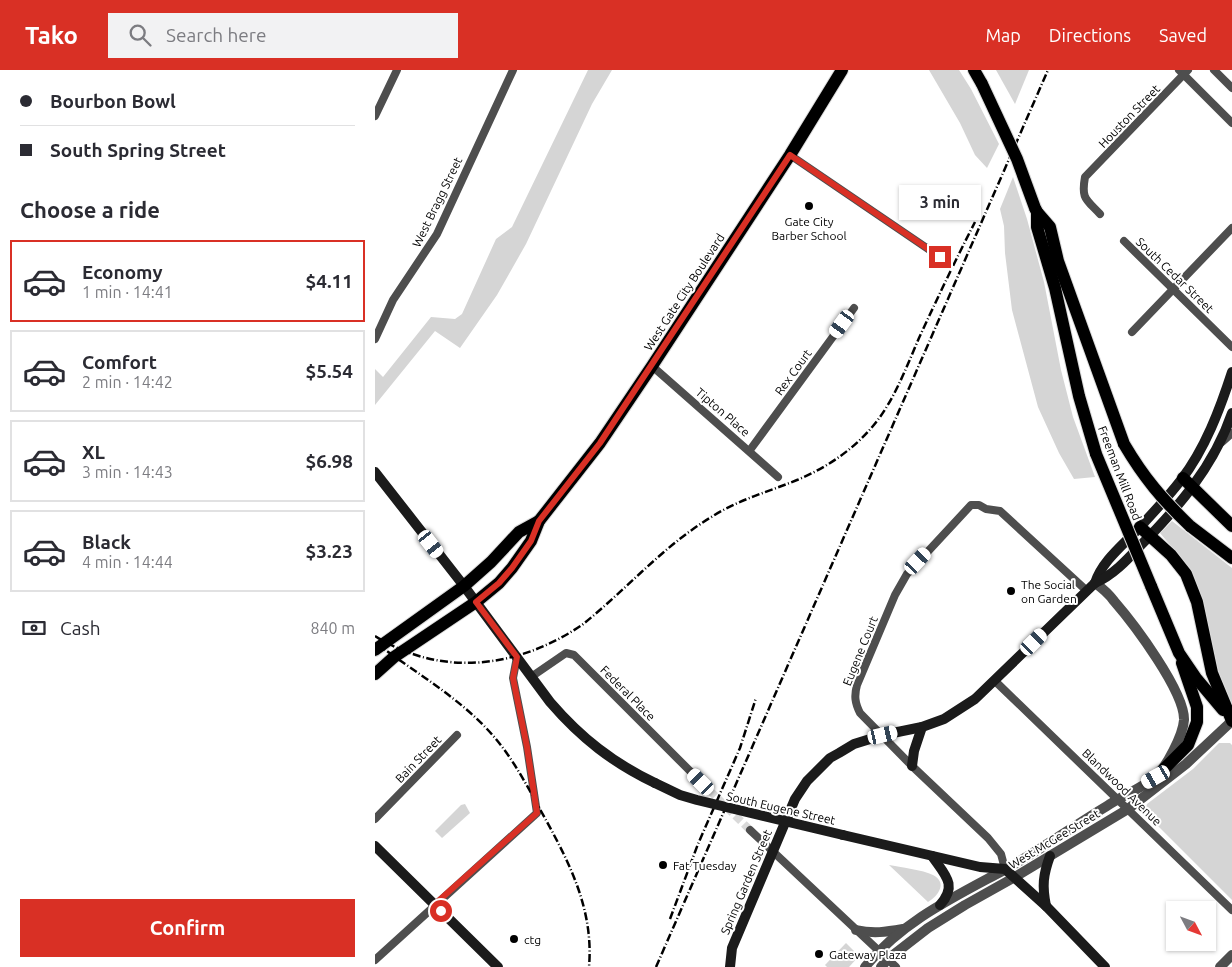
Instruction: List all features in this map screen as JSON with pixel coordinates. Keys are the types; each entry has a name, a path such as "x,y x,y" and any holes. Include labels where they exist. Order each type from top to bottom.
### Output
{"main road":[{"name":"West Gate City Boulevard","path":"375,674 394,657 476,602 499,583 512,568 531,541 539,521 600,443 652,366 790,155 842,70"},
{"name":"Freeman Mill Road","path":"974,70 1017,159 1036,210 1037,227 1055,288 1079,396 1096,454 1179,654 1196,678 1232,721"},
{"name":"Freeman Mill Road","path":"1036,210 1050,227 1057,261 1124,444 1150,485 1190,526 1232,558"},
{"name":"Spring Garden Street","path":"729,965 732,948 795,799 807,781 830,758 854,744 883,735 922,727 944,718 975,699 995,681 1087,591 1095,582 1099,571 1183,478 1211,428 1221,406 1232,372"},
{"name":"Spring Garden Street","path":"1095,582 1108,577 1150,536 1193,487 1219,445 1232,413"},
{"name":"South Eugene Street","path":"375,472 551,702 580,734 620,765 680,795 697,800 981,867 1005,869"},
{"path":"1183,478 1232,526"},
{"name":"West Gate City Boulevard","path":"375,650 464,586 491,562 519,532 539,521"},
{"path":"1140,527 1171,555 1186,574 1197,602 1212,673 1232,721"},
{"path":"1156,777 1188,746 1197,722 1197,706 1179,654"},
{"path":"911,766 922,727"},
{"path":"375,846 498,967"},
{"path":"932,856 949,884 949,892 940,905"},
{"path":"1046,906 1043,889 1044,871 1049,856"},
{"path":"1005,869 1046,906 1105,967"}],"street":[{"path":"375,116 397,70"},
{"name":"West Bragg Street","path":"375,340 393,300 437,234 513,70"},
{"path":"1214,70 1232,88"},
{"path":"1184,72 1232,123"},
{"name":"Houston Street","path":"1100,214 1082,192 1085,178 1184,72"},
{"path":"790,155 940,257"},
{"path":"1132,332 1232,228"},
{"name":"South Cedar Street","path":"1123,241 1232,347"},
{"name":"Rex Court","path":"750,450 854,308"},
{"name":"Tipton Place","path":"652,366 750,450 778,477"},
{"path":"1219,445 1232,433"},
{"name":"Eugene Court","path":"1005,869 1001,854 997,848 911,766 861,713 856,704 857,685 892,603 907,574 967,507 974,504 986,509 1000,511 1087,591"},
{"path":"1095,582 1113,599 1143,639 1176,690 1182,704 1184,720 1181,734 1177,745 1156,777"},
{"name":"Federal Place","path":"531,677 566,653 574,655 701,782"},
{"path":"375,960 537,813 527,747 513,678 517,657"},
{"name":"Blandwood Avenue","path":"995,681 1232,910"},
{"name":"West McGee Street","path":"884,963 928,928 1128,808 1186,764 1232,721"},
{"name":"Bain Street","path":"375,820 457,736"},
{"name":"West McGee Street","path":"865,967 879,951 906,928 940,905 1005,869 1156,777"},
{"path":"750,830 879,951 884,963 896,967"},
{"path":"856,930 868,933 906,928"},
{"path":"1221,967 1232,955"}],"shaded area":[{"path":"588,70 612,70 592,104 526,244 497,295 460,348 435,331 375,405 375,369 383,377 431,317 455,319 462,314 496,239 512,227"},
{"path":"929,70 959,70 971,89 999,144 987,168 975,155 960,123"},
{"path":"996,70 1029,70 1015,104"},
{"path":"1013,177 1027,219 1044,282 1061,370 1073,417 1095,477 1074,479 1059,453 1038,407 1012,310 1005,253 1004,226 1000,209"},
{"path":"1172,521 1232,568 1232,703 1219,681 1181,558 1160,533"},
{"path":"1219,743 1230,743 1232,745 1232,900 1144,812 1147,804 1193,769"},
{"path":"465,804 470,813 442,838 435,831 461,805"},
{"path":"889,865 918,870 933,875 938,878 941,885 938,893 928,902"},
{"path":"846,943 859,956 849,967 827,967 825,965"}],"tunnel":[{"path":"701,782 750,830"}],"railway":[{"path":"656,967 1048,70"},
{"path":"375,636 401,649 427,658 453,662 480,662 532,651 557,640 582,625 678,540 713,516 744,500 808,475 838,458 865,435 887,406 975,222"},
{"path":"376,643 475,717 495,738 510,758 551,829 577,885 587,925 589,967"},
{"path":"670,919 698,844 740,748 756,698"}],"place":[{"name":"Gate City Barber School","path":"809,206"},
{"name":"The Social on Garden","path":"1011,591"},
{"name":"Fat Tuesday","path":"663,865"},
{"name":"ctg","path":"514,939"},
{"name":"Gateway Plaza","path":"819,954"}],"route":[{"path":"441,911 435,904 537,813 527,747 513,678 517,657 476,602 499,583 512,568 531,541 539,521 600,443 790,155 940,257"}]}
